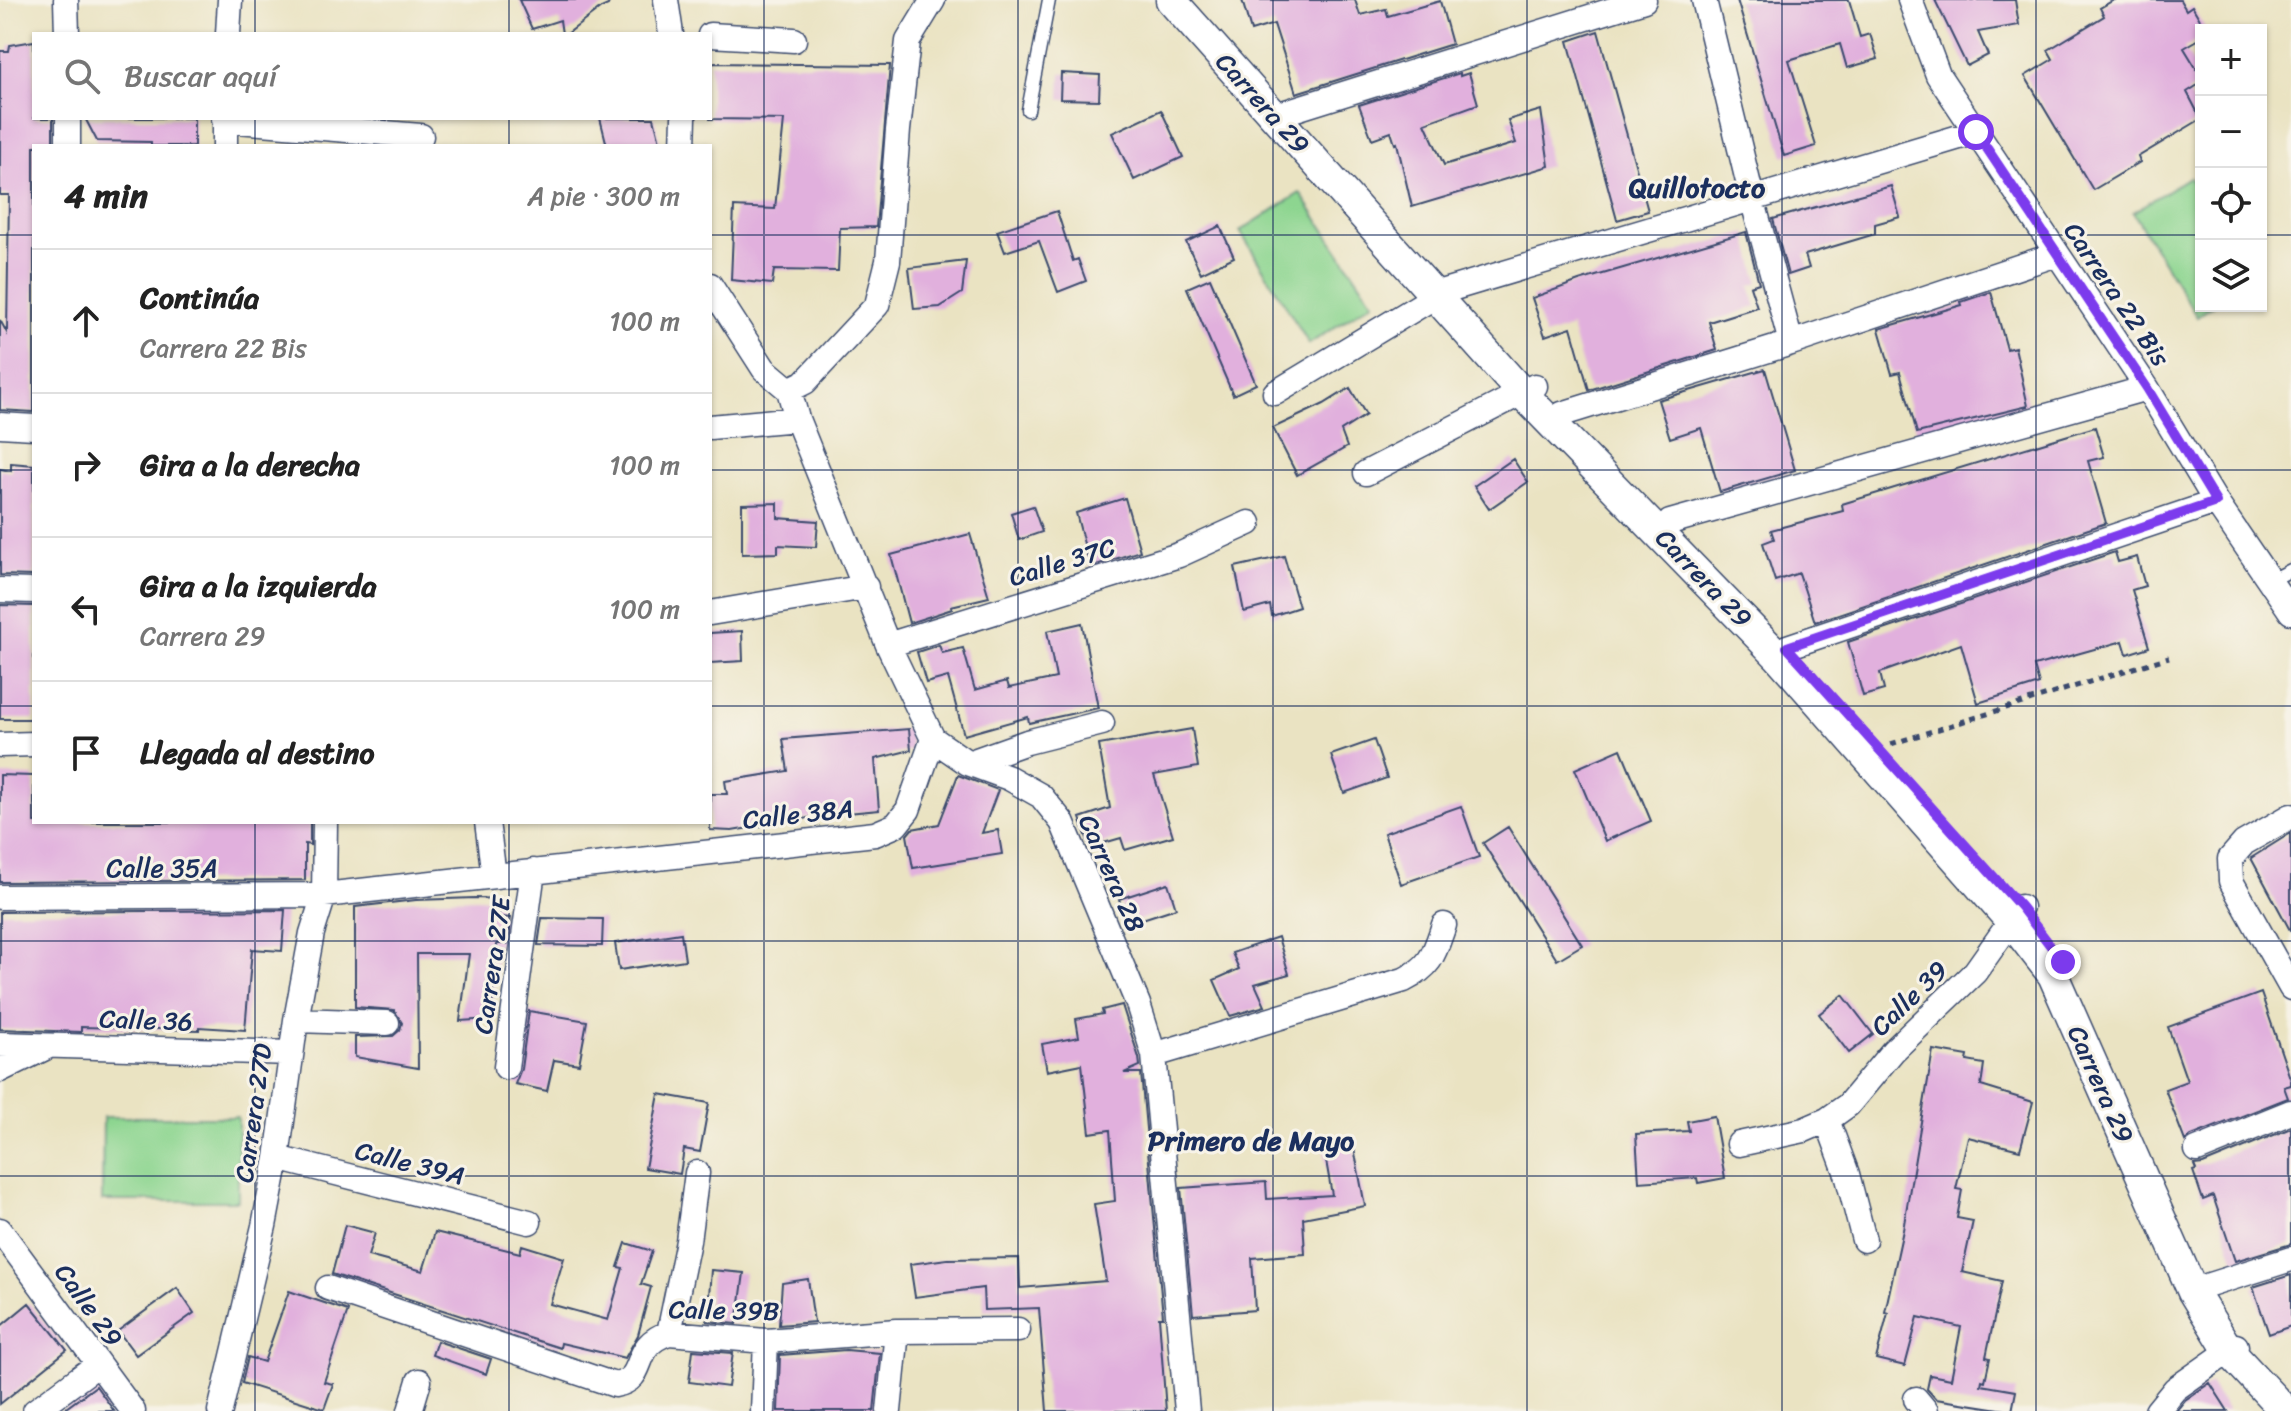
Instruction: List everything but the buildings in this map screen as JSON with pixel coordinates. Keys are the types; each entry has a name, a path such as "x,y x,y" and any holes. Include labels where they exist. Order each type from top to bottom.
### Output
{"street":[{"path":"66,0 67,32"},
{"path":"228,32 230,0"},
{"path":"666,0 677,32"},
{"path":"712,288 764,369 789,390 805,382 877,305 888,261 908,41 933,0"},
{"name":"Carrera 29","path":"1171,0 1528,389 2063,962 2085,1002 2200,1288 2233,1348 2291,1401"},
{"name":"Carrera 29","path":"1188,0 1439,293"},
{"path":"1286,112 1644,0"},
{"path":"1704,0 1791,343"},
{"name":"Carrera 22 Bis","path":"1910,0 1938,75 2147,388 2216,502 2281,576 2291,612"},
{"path":"712,35 794,40"},
{"path":"68,120 68,144"},
{"path":"224,120 225,144"},
{"path":"236,120 421,136"},
{"path":"683,144 684,120"},
{"path":"1275,393 1439,293 1976,132"},
{"path":"1562,414 1791,343 2057,254"},
{"path":"1670,522 2147,388"},
{"path":"1366,473 1528,389"},
{"name":"Carrera 29","path":"1528,389 1562,414 1670,522 1787,647 1878,749 2016,914 2053,975 2193,1292 2233,1348 2285,1411"},
{"name":"Carrera 28","path":"789,390 797,419 888,645 933,739 968,763 1009,778 1041,796 1062,822 1138,1004 1154,1055 1187,1411"},
{"path":"712,427 797,419"},
{"path":"0,425 32,427"},
{"path":"1787,647 2216,502"},
{"name":"Calle 37C","path":"888,645 1179,555 1249,523"},
{"path":"712,613 866,587"},
{"path":"0,590 32,591"},
{"path":"968,763 1027,742 1102,723"},
{"name":"Calle 38A","path":"324,895 875,834 896,825 908,810 933,739"},
{"path":"0,745 32,744"},
{"path":"2291,816 2244,843 2230,859 2231,881 2291,988"},
{"name":"Carrera 27D","path":"220,1411 277,1158 290,1053 312,933 324,895 325,824"},
{"name":"Carrera 27E","path":"487,824 494,876"},
{"name":"Carrera 27E","path":"506,1067 533,871"},
{"name":"Calle 35A","path":"0,897 324,895"},
{"name":"Calle 39","path":"1827,1120 1848,1105 1893,1051 1975,972 2016,914"},
{"path":"1154,1055 1404,980 1420,972 1432,959 1444,925"},
{"path":"296,1020 387,1023"},
{"name":"Calle 36","path":"0,1044 290,1053"},
{"path":"0,1070 49,1045"},
{"path":"2197,1150 2291,1112"},
{"path":"1739,1144 1804,1130 1827,1120 1847,1174 1864,1240"},
{"name":"Calle 39A","path":"277,1158 529,1222"},
{"path":"669,1333 688,1241 697,1173"},
{"name":"Calle 29","path":"0,1230 133,1411"},
{"path":"2200,1288 2291,1259"},
{"name":"Calle 39B","path":"328,1288 615,1385 627,1383 635,1374 644,1348 655,1337 669,1333 766,1341 897,1331 1018,1330"},
{"path":"889,1411 897,1331"},
{"path":"764,1404 766,1341"},
{"path":"2157,1411 2175,1389 2233,1348"},
{"path":"35,1411 97,1365"},
{"path":"410,1411 419,1381"}],"lane":[{"path":"1028,110 1049,0"}],"path":[{"path":"1878,749 1917,734 2169,657"}],"green space":[{"path":"2189,177 2195,187 2195,312 2204,312 2197,317 2133,212"},
{"path":"1300,193 1373,302 1309,344 1240,231"},
{"path":"103,1117 238,1117 238,1201 102,1201"}],"district":[{"name":"Quillotocto","path":"1697,187"},
{"name":"Primero de Mayo","path":"1251,1140"}],"route":[{"path":"1976,132 2147,388 2216,502 1787,647 2021,907 2063,962"}]}
